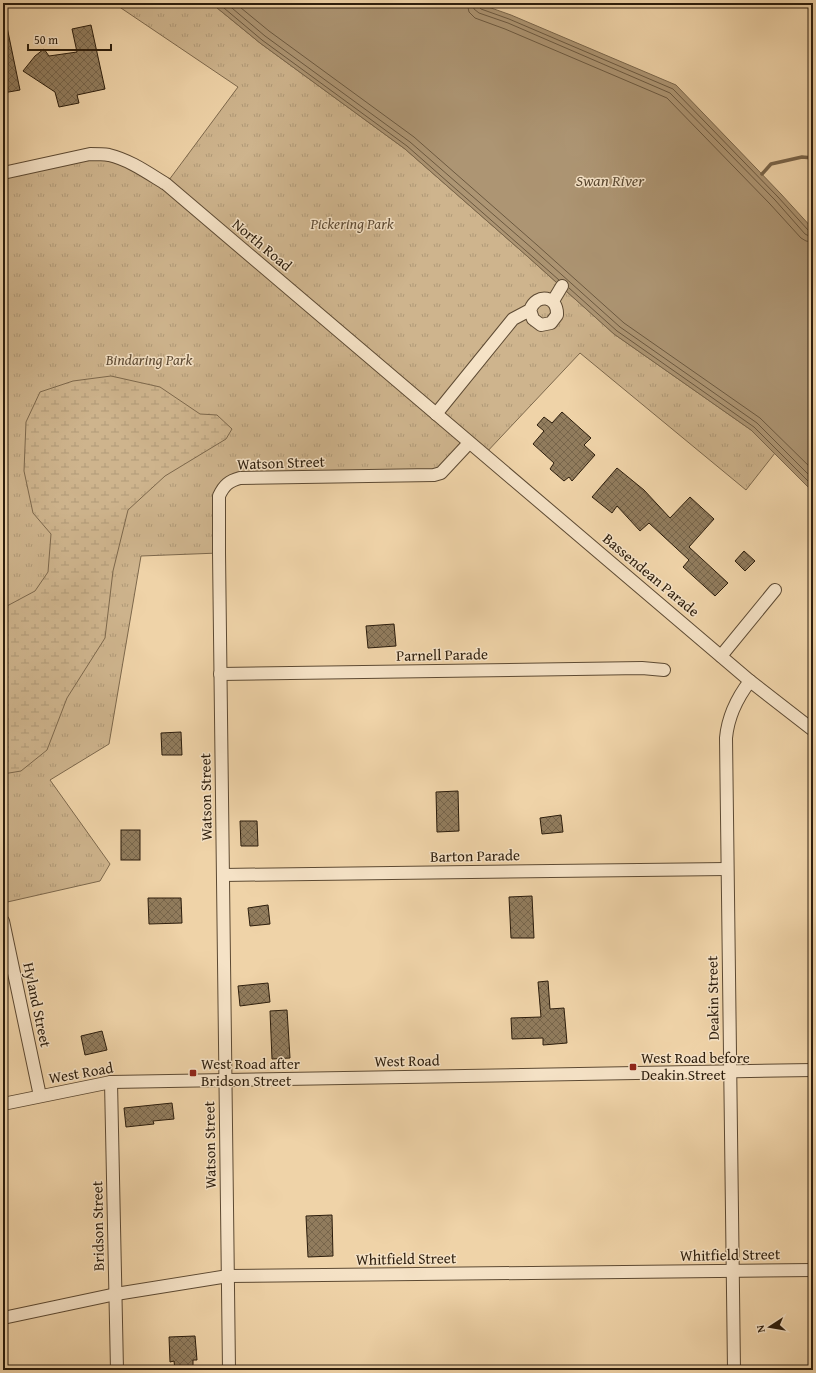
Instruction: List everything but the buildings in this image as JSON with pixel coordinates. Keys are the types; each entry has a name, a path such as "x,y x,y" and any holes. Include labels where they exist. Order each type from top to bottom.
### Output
{"street":[{"name":"North Road","path":"3,173 90,154 108,155 131,163 166,184 470,443"},
{"path":"552,301 562,286"},
{"path":"436,414 512,319 530,310 533,304 542,298 548,299 556,305 557,315 551,323 546,325 536,323 530,310"},
{"name":"Bassendean Parade","path":"470,443 750,681 813,730"},
{"name":"Watson Street","path":"229,1370 219,496 223,488 230,481 240,478 434,475 441,473 470,443"},
{"path":"721,656 775,590"},
{"name":"Parnell Parade","path":"220,674 642,668 664,670"},
{"name":"Deakin Street","path":"734,1370 726,738 727,724 735,704 750,681"},
{"name":"Barton Parade","path":"223,875 727,869"},
{"name":"Hyland Street","path":"3,921 40,1096"},
{"name":"West Road","path":"3,1104 111,1082 813,1070"},
{"name":"Bridson Street","path":"111,1082 116,1294 116,1370"},
{"name":"Whitfield Street","path":"3,1318 116,1294 228,1276 813,1270"}],"green space":[{"name":"Bindaring Park","path":"118,3 211,3 260,43 405,149 614,334 751,430 775,453 746,490 580,353 484,455 469,443 441,473 240,478 223,488 219,553 141,556 109,744 50,780 110,864 100,881 3,903 3,173 99,154 166,184 238,87 118,6"},
{"path":"111,376 160,387 200,414 217,415 232,429 226,439 165,476 128,510 113,571 105,638 67,698 47,750 21,771 3,774 3,614 7,606 35,591 48,572 51,534 33,513 24,471 26,422 40,392 73,381"}],"water":[{"name":"Swan River","path":"211,3 477,3 511,15 676,85 813,229 813,492 751,430 614,334 405,149 260,43"}],"waterway":[{"path":"762,174 771,164 802,157 813,158"}],"place":[{"name":"West Road before Deakin Street","path":"633,1067"},
{"name":"West Road after Bridson Street","path":"193,1073"}],"park label":[{"name":"Pickering Park","path":"352,224"}]}
